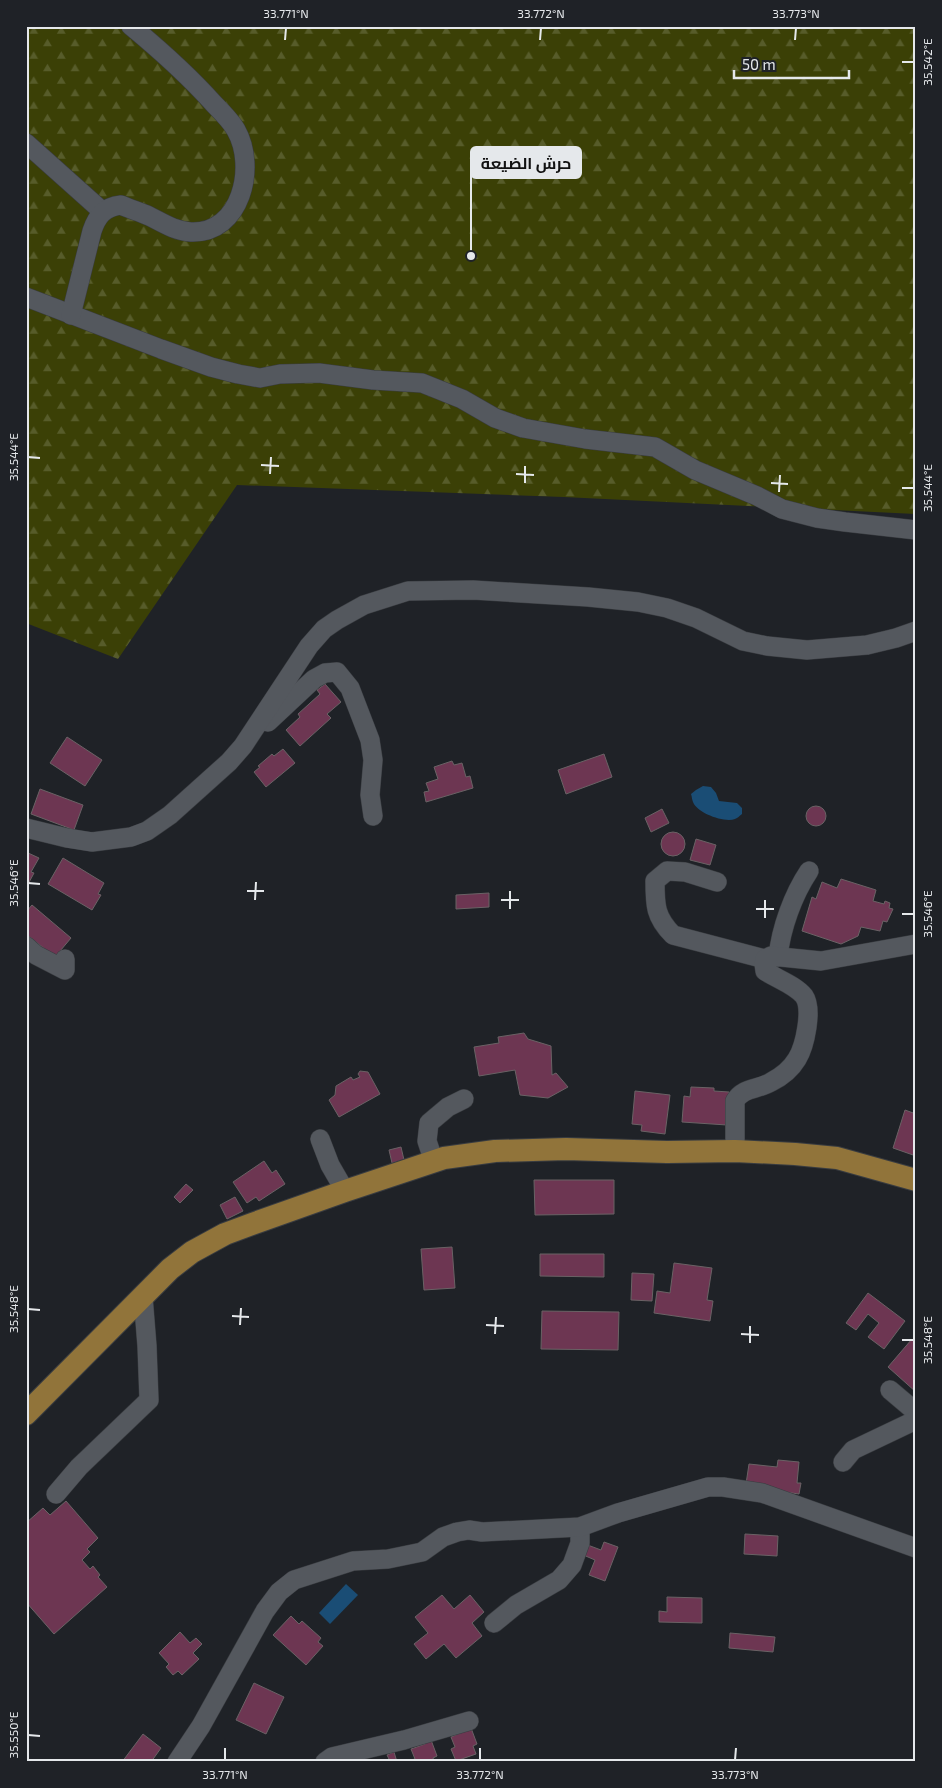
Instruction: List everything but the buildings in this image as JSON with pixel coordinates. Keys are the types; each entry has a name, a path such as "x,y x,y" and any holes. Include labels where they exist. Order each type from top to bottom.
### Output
{"main road":[{"path":"26,1414 170,1269 192,1252 225,1234 444,1158 495,1151 566,1149 667,1152 735,1151 837,1158 916,1180"}],"street":[{"path":"72,315 92,231 102,211 111,206 121,205 176,229 191,232 204,231 217,226 229,215 241,195 245,182 246,167 243,145 235,129 189,77 131,26"},
{"path":"26,143 102,211"},
{"path":"26,297 211,367 260,378 280,374 319,373 373,380 422,383 462,399 495,418 523,428 585,439 655,447 695,470 782,509 817,518 916,530"},
{"path":"243,746 309,646 324,629 364,605 408,591 473,590 638,602 668,608 696,618 743,641 767,646 807,650 867,645 916,631"},
{"path":"26,828 92,842 131,837 146,831 170,815 229,762 243,746 314,679 325,673 337,672 350,688 370,740 373,760 370,795 373,816"},
{"path":"716,882 685,872 667,871 655,881 655,906 662,924 673,935 772,958 821,961 916,944"},
{"path":"735,1151 735,1101 739,1094 771,1083 790,1068 798,1058 808,1023 808,1005 805,997 796,988 765,971 764,964 772,958 801,884 809,871"},
{"path":"26,946 36,954 65,970 65,959"},
{"path":"434,1162 427,1141 429,1123 448,1107 464,1099"},
{"path":"320,1139 330,1166 345,1191"},
{"path":"56,1494 79,1467 149,1400 143,1296"},
{"path":"890,1390 916,1412"},
{"path":"843,1462 853,1450 916,1420"},
{"path":"177,1762 201,1726 265,1611 279,1592 294,1580 353,1561 388,1559 422,1552 444,1537 469,1530 482,1532 580,1527 618,1513 708,1487 723,1487 762,1493 916,1548"},
{"path":"494,1623 516,1605 559,1580 572,1565 580,1543 580,1527"},
{"path":"325,1762 332,1757 404,1740 470,1720"}],"green space":[{"path":"26,26 916,26 916,514 564,497 237,485 118,659 26,623"}],"water":[{"path":"703,786 711,787 719,801 737,803 742,808 742,814 735,819 724,820 700,810 693,802 691,794"},
{"path":"346,1584 358,1595 330,1624 319,1613"}],"place":[{"name":"حرش الضيعة","path":"471,256"}]}
